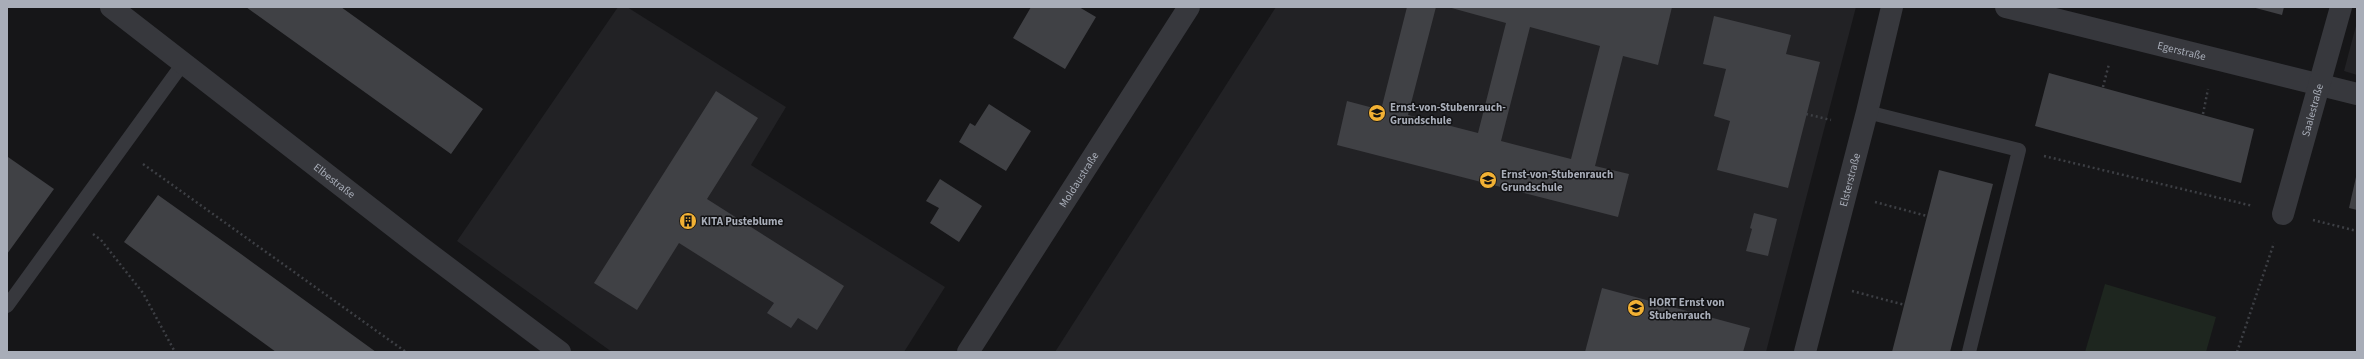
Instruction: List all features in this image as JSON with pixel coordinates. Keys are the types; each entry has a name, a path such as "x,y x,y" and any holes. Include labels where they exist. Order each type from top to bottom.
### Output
{"street":[{"name":"Elbestraße","path":"111,7 184,62 419,246 560,352"},
{"name":"Moldaustraße","path":"968,352 1189,7"},
{"name":"Elsterstraße","path":"1805,352 1867,112 1892,7"},
{"name":"Egerstraße","path":"2006,7 2357,94"},
{"name":"Saalestraße","path":"2283,214 2341,7"}],"lane":[{"path":"7,306 184,62"},
{"path":"1867,112 2019,150 1969,352"}],"path":[{"path":"2103,87 2110,58"},
{"path":"2203,114 2209,85"},
{"path":"1806,114 1831,120"},
{"path":"121,149 406,352"},
{"path":"2019,150 2357,231"},
{"path":"1870,201 1927,216"},
{"path":"2237,352 2283,214"},
{"path":"72,218 101,240 143,293 175,352"},
{"path":"1847,290 1905,305"}],"shaded area":[{"path":"618,7 627,7 786,107 751,165 945,287 904,352 612,352 457,241"},
{"name":"Ernst-von-Stubenrauch Grundschule","path":"1276,7 1856,7 1766,352 1055,352"},
{"path":"2357,22 2357,75 2344,71"},
{"path":"2105,284 2216,317 2206,352 2085,352"}],"building":[{"path":"246,7 341,7 483,109 451,154"},
{"path":"1031,7 1079,7 1096,17 1065,69 1013,38"},
{"name":"Ernst-von-Stubenrauch- Grundschule","path":"1407,7 1436,7 1408,115 1478,133 1506,23 1448,7 1672,7 1658,65 1623,56 1595,166 1629,174 1618,217 1337,145 1347,101 1381,110","holes":["1530,27 1600,46 1571,159 1501,141"]},
{"path":"2252,7 2284,7 2282,15"},
{"path":"1714,16 1791,35 1786,54 1820,62 1788,188 1717,170 1730,121 1714,116 1726,69 1703,64"},
{"path":"2049,73 2254,129 2241,183 2035,126"},
{"name":"KITA Pusteblume","path":"716,91 758,118 707,199 844,286 817,330 798,318 791,328 767,313 774,303 679,243 637,310 594,283"},
{"path":"989,104 1031,131 1006,171 959,142 970,123 975,126"},
{"path":"8,157 54,189 7,254 7,159"},
{"path":"1939,170 1993,184 1950,352 1892,352"},
{"path":"2356,177 2357,178 2357,210 2349,208"},
{"path":"940,179 982,206 959,242 930,223 939,208 926,201"},
{"path":"158,195 376,352 276,352 124,242"},
{"path":"1754,213 1777,219 1768,256 1746,251 1752,229 1750,228"},
{"name":"HORT Ernst von Stubenrauch","path":"1602,288 1750,328 1743,352 1585,352"}],"place":[{"name":"Ernst-von-Stubenrauch- Grundschule","path":"1377,113"},
{"name":"Ernst-von-Stubenrauch Grundschule","path":"1488,180"},
{"name":"KITA Pusteblume","path":"688,221"},
{"name":"HORT Ernst von Stubenrauch","path":"1636,308"}]}
